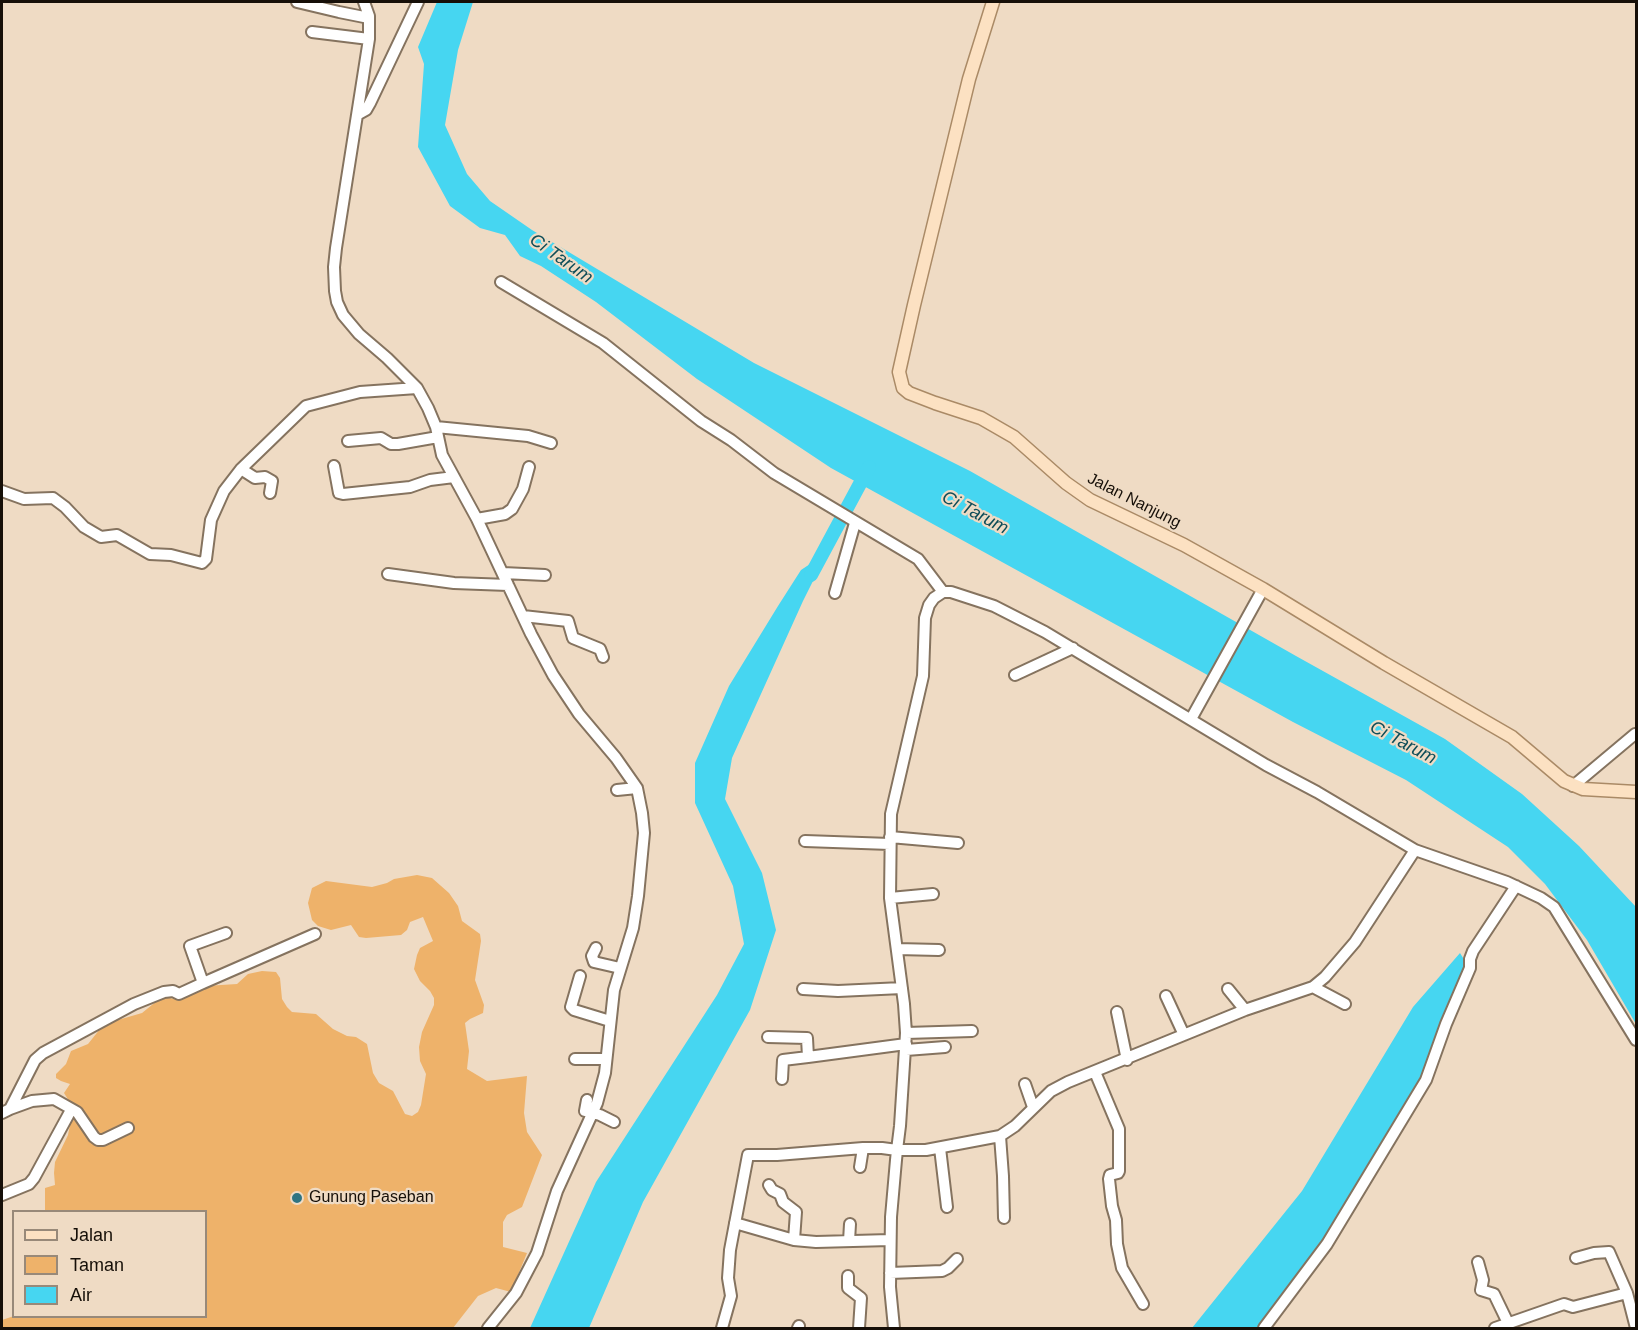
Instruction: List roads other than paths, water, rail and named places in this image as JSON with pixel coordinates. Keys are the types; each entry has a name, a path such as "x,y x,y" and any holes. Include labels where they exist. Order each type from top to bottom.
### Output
{"main road":[{"name":"Jalan Nanjung","path":"993,2 969,79 899,372 903,388 909,393 981,418 1014,437 1046,466 1090,500 1184,545 1263,589 1512,737 1556,776 1573,786 1596,790 1636,792"}],"street":[{"path":"297,2 369,18"},
{"path":"364,2 369,18 369,39 336,248 334,291 343,315 417,388 437,432 442,455 477,519 553,675 582,718 637,788 644,832 633,928 620,968 610,1021 605,1073 589,1104 537,1253 516,1293 488,1329"},
{"path":"357,115 366,111 418,2"},
{"path":"312,32 369,39"},
{"path":"501,282 603,343 701,421 731,440 774,473 918,559 943,592"},
{"path":"2,491 24,499 53,498 84,527 101,537 117,535 150,554 171,555 202,563 206,560 210,527 219,499 241,469 310,404 360,392 417,388"},
{"path":"348,441 381,438 391,444 398,444 437,432 528,436 551,443"},
{"path":"334,466 339,493 343,494 410,487 430,480 454,477"},
{"path":"477,519 505,514 512,509 523,489 529,467"},
{"path":"241,469 255,478 265,477 272,481 270,493"},
{"path":"835,593 850,520"},
{"path":"503,573 545,575"},
{"path":"388,574 454,583 508,585"},
{"path":"1194,714 1263,589"},
{"path":"894,1329 890,1240 906,1042 902,988 890,898 890,840 894,798 923,676 925,618 929,605 943,592 951,592 994,606 1194,714 1266,765 1317,792 1415,850 1516,886 1541,898 1554,907 1636,1040"},
{"path":"523,616 568,621 573,638 600,649 603,657"},
{"path":"1015,675 1073,648"},
{"path":"1573,786 1635,734"},
{"path":"617,790 637,788"},
{"path":"805,841 890,840 958,843"},
{"path":"722,1329 731,1296 728,1278 735,1223 749,1154 777,1155 863,1148 897,1150 940,1148 1000,1136 1015,1126 1051,1091 1245,1010 1313,987 1325,977 1355,942 1415,850"},
{"path":"1264,1329 1327,1244 1426,1080 1446,1024 1470,968 1473,951 1516,886"},
{"path":"890,898 933,894"},
{"path":"203,983 190,946 226,933"},
{"path":"6,1111 35,1060 43,1053 134,1004 164,992 173,991 179,994 315,934"},
{"path":"596,948 592,956 594,962 620,968"},
{"path":"897,949 939,950"},
{"path":"580,976 571,1007 574,1010 610,1021"},
{"path":"1313,987 1346,1004"},
{"path":"803,989 838,991 902,988"},
{"path":"1228,989 1245,1010"},
{"path":"1166,996 1184,1035"},
{"path":"1117,1012 1127,1060"},
{"path":"782,1079 783,1060 972,1031"},
{"path":"768,1037 807,1038 808,1057"},
{"path":"906,1042 945,1047"},
{"path":"576,1059 606,1059"},
{"path":"1095,1072 1119,1129 1119,1171 1110,1175 1109,1179 1116,1220 1117,1244 1122,1268 1143,1304"},
{"path":"1025,1084 1033,1107"},
{"path":"6,1111 32,1101 54,1099 77,1112 98,1140 103,1140 128,1128"},
{"path":"589,1104 614,1122"},
{"path":"2,1195 29,1184 34,1178 71,1110"},
{"path":"1000,1136 1004,1176 1004,1218"},
{"path":"860,1167 863,1148"},
{"path":"940,1148 947,1207"},
{"path":"770,1185 773,1192 782,1195 783,1202 796,1212 794,1240"},
{"path":"735,1223 794,1240 890,1240"},
{"path":"849,1241 850,1224"},
{"path":"1576,1258 1609,1252 1628,1293 1636,1329"},
{"path":"890,1273 942,1271 957,1258"},
{"path":"1478,1262 1483,1280 1481,1290 1494,1294 1508,1323"},
{"path":"848,1276 848,1288 861,1298 859,1329"},
{"path":"1495,1329 1564,1304 1572,1308 1628,1293"}],"water":[{"name":"Ci Tarum","path":"437,2 473,2 458,50 445,125 467,174 490,201 532,230 754,363 970,471 1445,739 1522,794 1579,846 1636,907 1636,1024 1587,940 1545,884 1508,847 1406,780 1293,722 831,468 697,379 596,302 541,266 520,256 505,235 480,228 450,206 418,147 424,64 418,47"},
{"path":"819,558 822,563 732,758 725,799 762,873 776,930 750,1010 643,1202 589,1328 530,1328 596,1182 717,995 744,944 733,886 695,803 695,763 729,686 801,570"},
{"path":"1460,953 1468,966 1430,1060 1416,1090 1339,1219 1260,1328 1192,1328 1302,1191 1413,1007"}],"waterway":[{"path":"811,575 869,467"}],"place":[{"name":"Gunung Paseban","path":"297,1198"}]}
